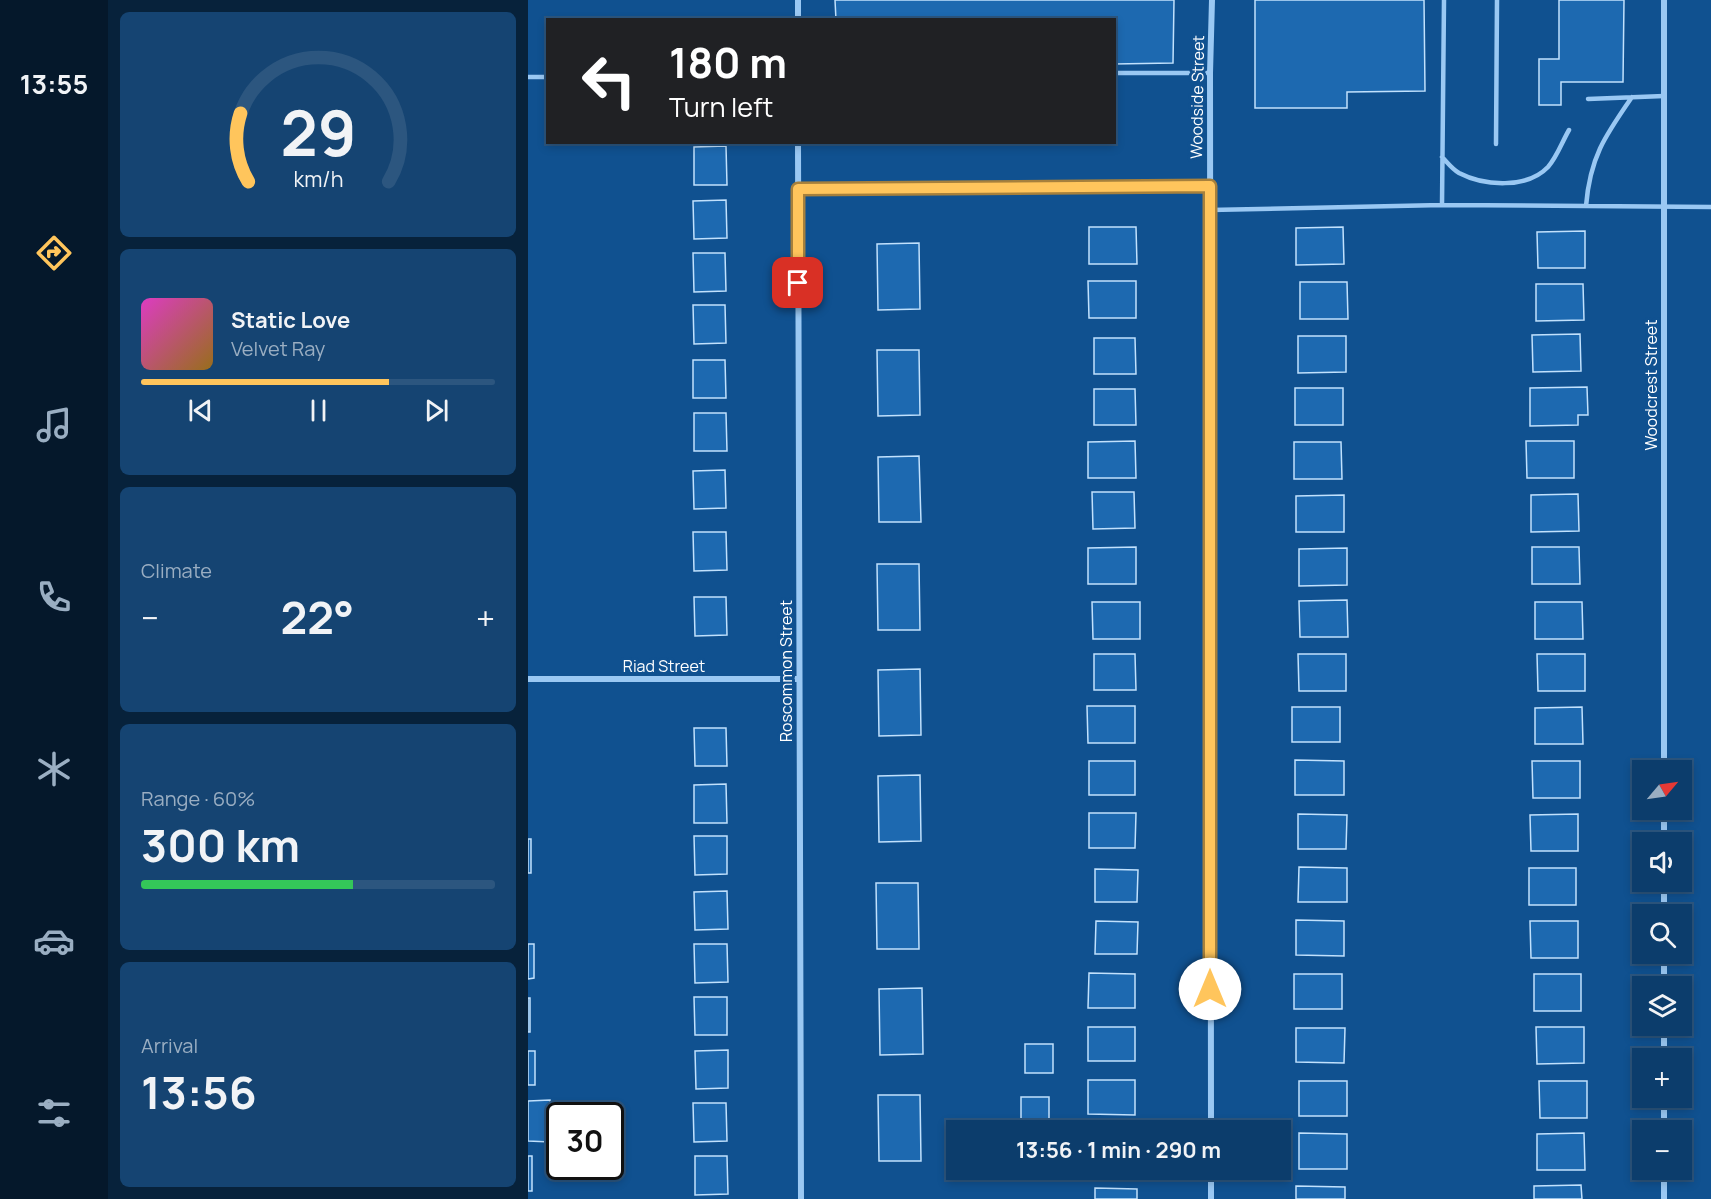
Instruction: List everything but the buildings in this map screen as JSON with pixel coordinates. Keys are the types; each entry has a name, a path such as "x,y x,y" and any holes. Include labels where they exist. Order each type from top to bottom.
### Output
{"street":[{"path":"798,0 798,18"},
{"name":"Woodside Street","path":"1211,1120 1210,73 1212,0"},
{"name":"Woodcrest Street","path":"1664,0 1664,760"},
{"name":"Roscommon Street","path":"798,144 801,1199"},
{"name":"Riad Street","path":"528,679 799,679"},
{"path":"1211,1180 1211,1199"},
{"path":"1664,1180 1664,1199"}],"lane":[{"path":"1442,205 1444,0"},
{"path":"1496,144 1497,0"},
{"path":"1116,73 1210,73"},
{"path":"528,77 546,77"},
{"path":"1588,99 1664,96"},
{"path":"1586,206 1594,159 1632,97"},
{"path":"1442,157 1456,172 1472,179 1488,182 1525,180 1547,168 1569,130"},
{"path":"798,189 1210,186"},
{"path":"1210,210 1442,205 1711,207"}],"route":[{"path":"798,283 798,189 1210,186 1210,989"}]}
